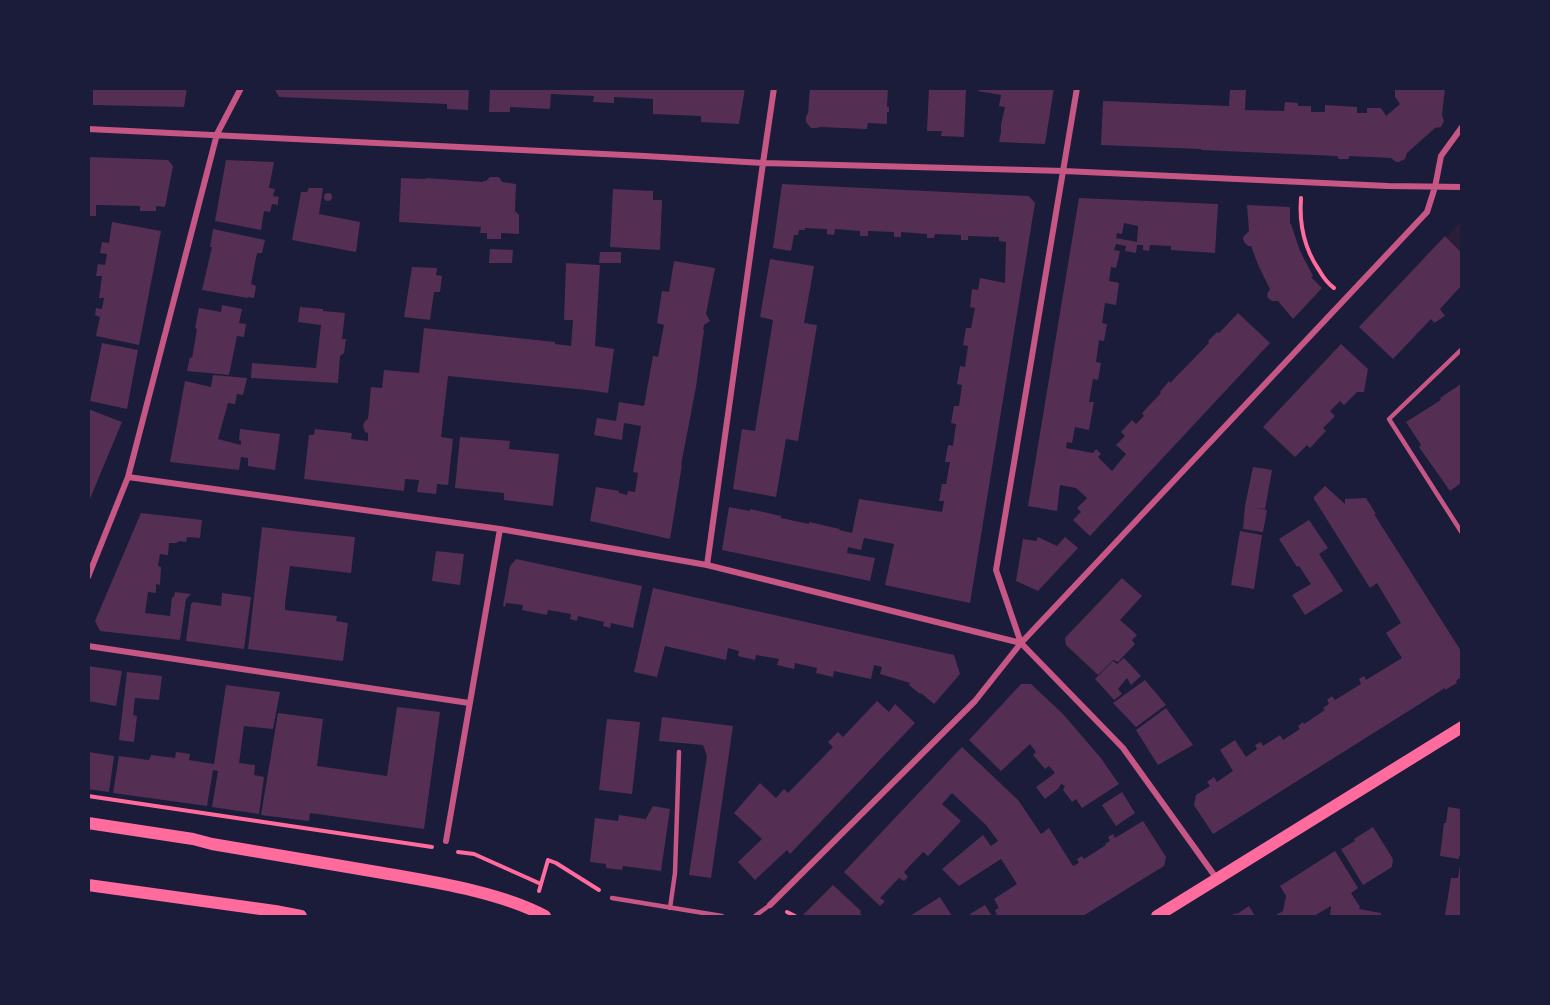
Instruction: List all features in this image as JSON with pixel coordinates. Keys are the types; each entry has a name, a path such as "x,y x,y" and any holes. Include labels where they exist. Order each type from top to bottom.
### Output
{"main road":[{"path":"1157,916 1461,727"},
{"path":"88,823 438,882 499,898 545,916"},
{"path":"88,885 301,916"}],"street":[{"path":"88,577 128,477 217,135 242,88"},
{"path":"707,565 774,88"},
{"path":"1077,88 996,570 1021,643 1123,748 1217,879"},
{"path":"770,905 975,701 1021,643 1427,212 1436,187 1441,156 1461,127"},
{"path":"88,129 762,163 1064,171 1461,187"},
{"path":"128,477 500,530 707,565 1021,643"},
{"path":"446,841 500,530"},
{"path":"88,646 469,703"}],"lane":[{"path":"1461,349 1389,419 1461,532"},
{"path":"670,908 675,873 679,752"},
{"path":"612,898 722,916"},
{"path":"755,916 770,905"}],"path":[{"path":"1302,182 1301,222 1310,257 1328,284 1346,298"},
{"path":"88,796 474,854 541,884 548,860 556,862 612,898"},
{"path":"445,849 446,841"}],"shaded area":[{"path":"1461,221 1461,250 1447,237"}],"building":[{"path":"93,88 187,88 184,107 93,105"},
{"path":"274,88 469,88 468,110 447,109 447,104 279,97"},
{"path":"490,88 745,88 739,124 701,122 701,116 653,114 653,99 614,97 614,103 593,102 594,96 551,94 550,109 510,107 510,112 489,112"},
{"path":"810,88 888,88 887,124 868,123 867,129 811,128 806,122"},
{"path":"929,88 966,88 964,137 941,136 942,131 927,131"},
{"path":"978,88 1054,88 1045,144 999,142 1005,107 999,106 1001,95 978,91"},
{"path":"1230,88 1246,88 1245,110 1284,111 1285,102 1298,103 1298,106 1311,106 1311,112 1325,112 1325,105 1357,107 1357,113 1367,113 1367,108 1381,108 1386,116 1400,104 1395,97 1395,88 1445,88 1442,115 1444,121 1441,127 1435,128 1407,153 1405,159 1399,162 1391,158 1350,156 1348,159 1339,159 1337,156 1101,145 1103,101 1229,106"},
{"path":"88,157 168,160 173,166 165,207 156,206 156,211 140,211 140,206 96,205 96,216 88,216"},
{"path":"226,160 274,162 269,188 275,189 273,196 279,197 278,205 272,204 270,212 264,211 261,230 215,221"},
{"path":"490,177 499,177 502,182 516,184 515,211 519,215 519,234 501,233 501,239 487,239 487,233 480,233 481,227 399,222 401,178 483,182"},
{"path":"782,184 1029,196 1035,203 970,603 885,585 894,544 864,538 861,550 848,547 847,553 875,558 870,581 722,550 729,507 750,511 750,509 852,533 859,499 942,512 944,501 939,501 942,484 946,484 950,462 945,462 948,445 953,446 956,424 951,423 954,406 959,406 962,385 957,384 960,366 965,367 968,346 963,345 966,328 971,328 975,308 970,307 972,289 978,290 980,278 1005,283 1006,242 999,241 999,237 968,236 968,240 961,240 961,235 935,234 934,238 927,238 927,234 901,232 901,237 894,237 894,232 868,231 868,236 860,236 860,231 835,229 834,235 827,234 827,229 805,228 805,230 799,230 798,235 794,235 791,251 773,248"},
{"path":"309,188 323,188 319,214 360,222 356,252 292,240 301,192 307,192"},
{"path":"613,189 653,191 653,200 662,200 660,250 610,247"},
{"path":"328,193 332,197 328,201 324,197"},
{"path":"1079,198 1218,204 1215,253 1171,250 1171,246 1150,245 1149,251 1143,250 1143,245 1137,245 1136,253 1125,251 1126,246 1116,244 1114,250 1120,251 1116,268 1111,267 1109,281 1119,283 1116,305 1105,303 1102,323 1107,324 1104,341 1099,340 1096,362 1101,363 1098,380 1093,379 1089,402 1094,402 1089,430 1075,427 1072,443 1067,442 1066,448 1093,453 1096,449 1101,454 1098,457 1112,471 1126,454 1116,445 1125,436 1121,432 1132,420 1136,424 1144,416 1142,413 1169,381 1170,383 1209,343 1208,341 1238,313 1270,343 1090,536 1073,520 1081,512 1077,508 1087,498 1076,488 1060,485 1057,511 1028,506","holes":["1124,223 1138,226 1137,242 1116,238 1117,233 1122,234"]},
{"path":"1247,205 1290,207 1290,224 1300,251 1313,276 1311,277 1322,288 1293,319 1278,301 1268,298 1267,294 1270,289 1251,246 1244,242 1243,238 1249,231"},
{"path":"112,222 161,231 139,345 96,336 100,317 95,315 96,308 102,309 104,298 99,298 102,276 96,276 98,264 105,265 107,254 100,253 102,242 109,243"},
{"path":"213,229 265,240 262,253 257,253 254,268 251,284 256,286 254,298 202,290 212,247 210,247"},
{"path":"1445,236 1461,252 1461,286 1440,309 1445,316 1434,323 1431,319 1393,359 1359,327"},
{"path":"490,249 513,250 512,263 489,263"},
{"path":"600,252 621,252 621,263 599,263"},
{"path":"770,259 814,266 804,323 817,325 798,441 786,439 776,497 733,489 742,429 755,431 773,320 760,317"},
{"path":"674,261 715,268 706,314 710,321 704,325 703,329 696,387 670,539 590,521 596,487 619,491 627,495 628,491 635,492 638,473 633,472 641,426 624,423 622,440 594,435 597,418 616,421 619,402 644,406 653,356 658,357 664,325 657,323 662,291 669,292"},
{"path":"566,263 600,265 595,346 614,349 608,393 448,376 441,437 453,439 448,485 437,484 436,494 417,492 419,480 405,479 404,491 304,479 309,435 314,435 315,429 352,433 351,439 368,441 368,433 365,432 363,426 368,419 371,387 382,388 384,370 419,373 424,328 555,342 555,344 571,346 573,320 564,320"},
{"path":"412,267 437,268 436,275 442,276 440,292 434,292 430,320 404,317"},
{"path":"222,305 242,309 239,323 246,324 244,337 237,336 229,375 187,371 190,357 192,358 199,308 221,312"},
{"path":"300,307 345,313 342,339 346,339 344,353 340,356 338,383 251,378 252,363 316,368 321,325 298,322"},
{"path":"102,343 138,350 127,409 90,401"},
{"path":"1341,344 1368,369 1364,392 1357,392 1344,405 1340,401 1330,411 1335,416 1323,428 1326,431 1310,448 1307,445 1295,457 1263,427"},
{"path":"213,375 247,378 243,395 237,394 235,404 228,403 218,439 241,445 240,429 280,434 275,470 248,466 248,458 241,457 239,470 170,462 185,381 211,387"},
{"path":"1461,384 1461,483 1450,491 1419,447 1421,445 1406,422"},
{"path":"88,409 122,422 89,501 88,501"},
{"path":"460,437 510,441 509,449 559,454 553,506 504,500 504,493 455,488"},
{"path":"1253,467 1272,470 1265,509 1255,508 1267,510 1263,532 1243,529"},
{"path":"1325,486 1345,504 1345,499 1366,498 1461,651 1461,677 1456,681 1457,683 1445,690 1445,688 1213,834 1194,805 1196,795 1210,786 1207,782 1214,777 1217,782 1233,771 1220,750 1235,740 1246,757 1257,749 1255,745 1261,742 1263,746 1280,735 1283,740 1300,729 1298,726 1303,722 1304,724 1325,710 1323,708 1329,704 1327,700 1332,696 1335,700 1361,684 1359,679 1364,676 1366,680 1402,658 1386,633 1401,623 1377,583 1370,588 1314,499"},
{"path":"141,513 202,520 200,538 187,537 186,542 169,543 168,555 160,554 158,566 161,567 160,585 156,584 156,593 148,592 145,613 170,616 172,597 175,592 191,594 186,599 180,640 100,631 95,621"},
{"path":"1309,520 1328,548 1319,554 1343,591 1305,615 1292,595 1311,584 1279,539"},
{"path":"262,527 355,537 351,573 290,566 285,604 285,610 337,616 336,621 348,623 343,661 248,649"},
{"path":"1240,531 1262,535 1254,589 1231,585"},
{"path":"1038,537 1057,546 1065,537 1078,548 1038,591 1016,581 1023,539 1036,541"},
{"path":"436,551 464,554 460,585 432,581"},
{"path":"516,559 642,586 633,628 611,623 610,628 603,626 604,622 578,616 577,621 570,619 571,614 548,610 547,615 522,610 523,605 506,603 505,607 503,606 510,566"},
{"path":"1122,578 1142,596 1120,620 1137,635 1132,640 1135,644 1118,662 1111,659 1113,660 1098,675 1066,645 1065,638"},
{"path":"653,588 954,655 960,674 934,704 909,685 910,683 880,674 882,667 874,665 871,679 834,671 833,677 816,673 817,668 795,663 794,669 777,665 779,659 756,655 755,660 738,656 739,651 728,648 726,660 665,646 657,677 634,672"},
{"path":"222,593 251,597 244,649 186,641 191,604 193,602 221,606"},
{"path":"1124,658 1141,676 1131,685 1127,678 1118,689 1122,694 1114,700 1095,679 1113,661 1117,664"},
{"path":"88,666 122,671 116,706 88,701"},
{"path":"127,672 162,676 159,700 135,698 133,715 137,716 134,742 119,740"},
{"path":"1145,680 1166,705 1136,727 1113,703"},
{"path":"1021,684 1031,684 1063,714 1100,757 1119,784 1082,808 1076,799 1072,802 1063,790 1065,786 1061,784 1045,799 1036,787 1055,773 1049,766 1045,769 1033,755 1036,752 1030,744 1001,771 969,740"},
{"path":"226,685 280,692 273,729 244,726 239,763 255,765 254,775 264,777 259,814 212,807 218,771 213,770 207,806 113,793 119,756 149,760 151,755 175,758 176,752 190,754 189,760 214,764"},
{"path":"877,701 889,712 895,704 915,723 790,854 787,850 755,880 738,862 762,839 734,813 760,783 776,798 784,789 788,793 833,747 828,742 838,732 843,737"},
{"path":"397,707 440,712 424,829 310,813 309,821 261,815 278,713 323,719 317,766 387,776"},
{"path":"1166,708 1193,745 1158,765 1136,730"},
{"path":"662,717 733,726 711,878 689,875 707,756 703,745 659,741"},
{"path":"607,719 640,722 632,794 599,790"},
{"path":"962,747 1018,800 1041,834 1049,828 1073,866 1079,863 1077,859 1082,856 1084,859 1106,845 1110,841 1108,837 1113,834 1115,838 1143,821 1166,857 1164,866 1083,916 993,916 997,914 995,910 999,908 994,899 1017,884 1001,859 959,886 942,869 983,835 991,846 998,841 986,825 952,793 942,804 961,821 928,856 923,852 904,872 908,877 904,881 899,878 880,898 885,901 880,906 844,872"},
{"path":"88,752 114,756 109,792 88,789"},
{"path":"1122,792 1135,813 1116,826 1102,805"},
{"path":"653,806 670,809 661,871 623,866 622,870 606,868 606,864 590,862 595,818 618,821 619,815 645,820"},
{"path":"1448,807 1461,809 1461,856 1459,859 1440,856"},
{"path":"1373,827 1393,859 1392,867 1363,885 1341,849"},
{"path":"1335,851 1358,888 1351,893 1359,909 1381,913 1381,916 1330,916 1331,906 1314,916 1277,916 1283,911 1286,896 1280,886"},
{"path":"1460,865 1461,916 1445,915 1451,878 1458,878"},
{"path":"833,885 861,911 862,916 802,916"},
{"path":"940,897 952,916 910,916 921,909"},
{"path":"985,905 992,916 972,916 970,914"},
{"path":"1249,906 1255,916 1230,916 1237,914"}]}
